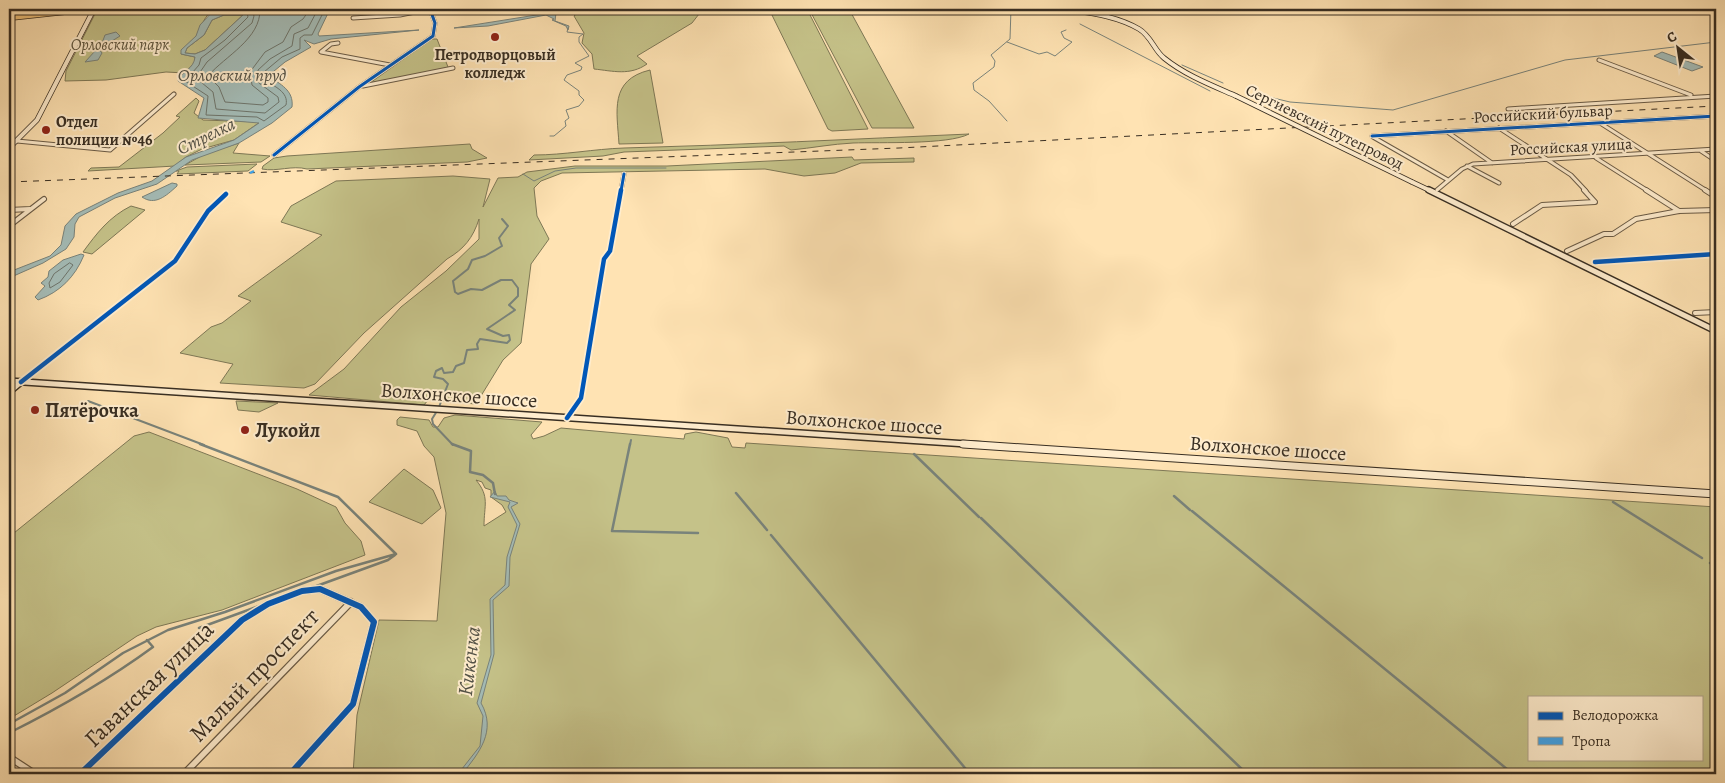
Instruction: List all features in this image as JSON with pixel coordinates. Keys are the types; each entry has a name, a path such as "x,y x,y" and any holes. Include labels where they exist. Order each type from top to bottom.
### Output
{"main road":[{"path":"9,18 80,9"},
{"path":"9,18 93,9"},
{"path":"9,148 37,120 93,9"},
{"name":"Сергиевский путепровод","path":"1065,9 1106,15 1138,28 1149,36 1158,53 1172,64 1716,331"},
{"name":"Волхонское шоссе","path":"9,381 1716,494"},
{"path":"9,392 21,382"}],"street":[{"path":"274,155 362,86 434,34 435,20 430,9 400,15 353,18"},
{"path":"338,43 331,44 321,52 390,65"},
{"path":"1598,60 1695,96"},
{"path":"362,86 453,68"},
{"path":"17,141 110,150 174,94"},
{"path":"1508,109 1716,96"},
{"name":"Российский бульвар","path":"1448,180 1372,136 1716,116"},
{"path":"1600,123 1716,197"},
{"path":"1498,128 1571,175 1595,202 1542,206 1513,224"},
{"path":"1445,131 1492,163"},
{"name":"Российская улица","path":"1437,190 1467,166 1716,149"},
{"path":"1701,150 1716,161"},
{"path":"1595,157 1679,211"},
{"path":"1467,166 1499,183"},
{"path":"567,418 581,398 604,259 610,251 624,174"},
{"path":"21,382 171,265 179,257 213,206 226,194"},
{"path":"9,226 44,199"},
{"path":"9,210 30,209"},
{"path":"1567,251 1604,234 1612,234 1636,219 1679,211 1716,210"},
{"path":"1596,262 1716,254"},
{"path":"1695,314 1716,312"},
{"name":"Гаванская улица","path":"80,774 242,620 264,606 306,590 322,590 367,610 374,622 357,694 347,713 290,774"},
{"name":"Малый проспект","path":"184,774 351,602"},
{"path":"9,757 35,774"}],"green space":[{"name":"Орловский парк","path":"115,9 215,9 206,18 197,35 184,48 181,54 195,57 195,62 185,73 166,72 106,80 65,81 66,71 96,12"},
{"path":"582,9 696,9 699,14 692,23 637,56 647,64 641,68 621,72 594,69 592,54 582,43 584,33 574,16"},
{"path":"769,9 807,9 868,129 832,131 828,129"},
{"path":"809,9 849,9 914,128 872,128"},
{"name":"Орловский парк","path":"224,15 243,15 205,50 195,54 185,53 187,48 204,35 212,20"},
{"path":"431,39 437,39 448,67 447,69 370,83"},
{"path":"650,70 663,143 619,144 618,98 628,81"},
{"path":"196,98 199,101 194,113 203,120 260,122 234,140 202,149 186,157 175,166 88,171 91,168 119,167 163,133 180,117 176,116"},
{"path":"969,134 946,140 837,144 791,150 784,146 624,152 603,156 529,160 534,155 613,149"},
{"path":"239,143 233,153 270,156 261,162 185,165 205,154"},
{"path":"470,144 472,149 487,158 467,162 307,169 262,169 263,166 274,158 287,156"},
{"path":"852,157 854,160 914,158 914,162 861,163 835,173 804,176 765,169 562,173 541,181 534,188 537,216 549,239 531,264 521,343 503,360 476,404 428,400 424,405 309,395 344,369 401,307 446,271 479,239 479,219 474,232 463,247 364,333 315,384 304,388 220,383 233,364 180,353 211,327 222,323 251,301 238,296 322,235 281,222 291,206 336,181 453,176 490,179 483,207 498,178 518,177 527,172 575,166 667,166"},
{"path":"257,164 248,171 177,174 179,171 176,171 187,167"},
{"path":"131,206 145,210 92,254 83,252 110,220"},
{"path":"236,401 278,403 259,412 238,410"},
{"path":"455,415 542,422 531,435 533,439 561,428 684,439 685,434 696,432 728,438 732,447 745,448 746,443 1716,507 1716,774 353,774 357,715 379,620 437,621 446,513 434,457 424,446 417,431 397,425 397,420 400,417 429,420 433,427 438,427 444,418","holes":["476,480 482,482 485,488 491,490 491,497 502,505 506,512 484,526 485,496"]},
{"path":"149,432 297,489 336,507 345,523 361,541 365,555 222,610 156,627 137,636 52,693 9,719 9,537 134,436"},
{"path":"404,469 433,490 441,508 422,524 369,502"}],"water":[{"name":"Орловский пруд","path":"215,9 330,9 318,34 319,36 419,30 331,39 314,44 304,40 311,47 285,62 268,76 285,88 291,96 292,107 272,123 239,143 192,160 157,184 115,198 79,217 75,224 74,237 66,249 43,263 9,278 9,272 50,256 61,245 65,226 76,214 118,193 152,181 186,157 234,140 259,123 198,118 204,98 178,81 192,65 195,57 181,54 181,50 196,36 200,25","holes":["224,15 243,15 205,50 195,54 185,53 187,48 204,35 212,20"]},
{"path":"550,9 553,9 556,13 555,21 569,26 568,30 566,26 552,20 554,19 546,15 488,26 454,28 549,13"},
{"path":"116,32 120,36 112,41 111,46 99,49 102,53 98,60 85,62 95,51 90,49 91,47 102,43 105,35"},
{"path":"1662,52 1703,67 1692,71 1654,56"},
{"path":"172,183 177,184 177,186 160,199 147,200 142,197"},
{"path":"81,254 84,255 80,263 66,283 46,297 38,300 35,297 45,286 41,283 48,277 49,271 63,260"},
{"path":"495,491 497,496 506,496 509,500 518,503 511,507 520,524 510,557 509,586 493,600 494,654 481,703 485,713 487,732 480,750 462,774 458,774 480,746 483,716 477,703 491,655 490,599 505,585 507,557 517,525 508,507 510,502 490,497"}],"waterway":[{"name":"Стрелка","path":"1007,121 989,101 974,90 973,83 994,67 995,61 991,55 1010,39 1011,9"},
{"path":"1080,24 1210,91"},
{"name":"Кикенка","path":"550,136 554,136 566,126 565,121 569,118 566,110 579,106 584,100 579,95 579,91 564,80 567,75 581,70 582,67 575,63 589,56 579,42 579,37 583,34 567,32 568,28"},
{"path":"1007,42 1039,54 1047,52 1055,56 1072,42 1064,38 1061,32 1066,30"},
{"path":"1262,100 1269,97 1290,102 1393,110 1565,60 1716,42"},
{"path":"1182,65 1223,83"},
{"path":"523,174 534,181 555,171 576,168 666,168"},
{"name":"Кикенка","path":"439,407 448,384 443,379 434,377 436,371 442,368 444,373 453,372 456,366 464,363 467,350 478,349 477,344 480,339 507,343 510,340 509,335 503,336 487,329 515,310 509,305 518,296 518,288 512,280 501,280 482,290 471,289 458,294 455,292 453,281 468,269 472,260 485,256 502,246 499,238 508,226 502,219"},
{"path":"88,401 204,445"},
{"name":"Кикенка","path":"437,411 432,419 433,424 452,444"},
{"path":"630,445 631,440"},
{"path":"147,641 168,630 225,612 336,571 396,554 338,497 200,444"},
{"name":"Кикенка","path":"452,444 471,451 470,472 483,475 493,483 495,494"},
{"path":"630,444 612,531 698,533"},
{"path":"914,454 979,517"},
{"path":"736,493 767,530"},
{"path":"1174,496 1190,510"},
{"path":"1613,502 1702,558"},
{"path":"1192,511 1513,774"},
{"path":"981,518 1247,774"},
{"path":"771,535 970,774"},
{"path":"311,588 388,560 395,555"},
{"path":"1710,563 1716,567"},
{"path":"199,628 259,606"},
{"path":"9,724 65,693 123,653 147,641"},
{"path":"9,733 46,714 119,671 153,647 147,641"}],"railway":[{"path":"9,182 899,148 1716,106"}],"marked path":[{"path":"250,173 254,171"}],"cycle path":[{"path":"274,155 359,87 433,36 435,23 430,9"},
{"path":"1372,136 1716,116"},
{"path":"567,418 581,398 604,259 610,251 624,174"},
{"path":"21,382 175,261 208,211 226,194"},
{"path":"1595,262 1716,254"},
{"path":"80,774 242,620 268,604 291,594 320,589 361,607 367,611 374,622 353,704 290,774"}],"place":[{"name":"Петродворцовый колледж","path":"495,37"},
{"name":"Отдел полиции №46","path":"46,130"},
{"name":"Пятёрочка","path":"35,410"},
{"name":"Лукойл","path":"245,430"}]}
